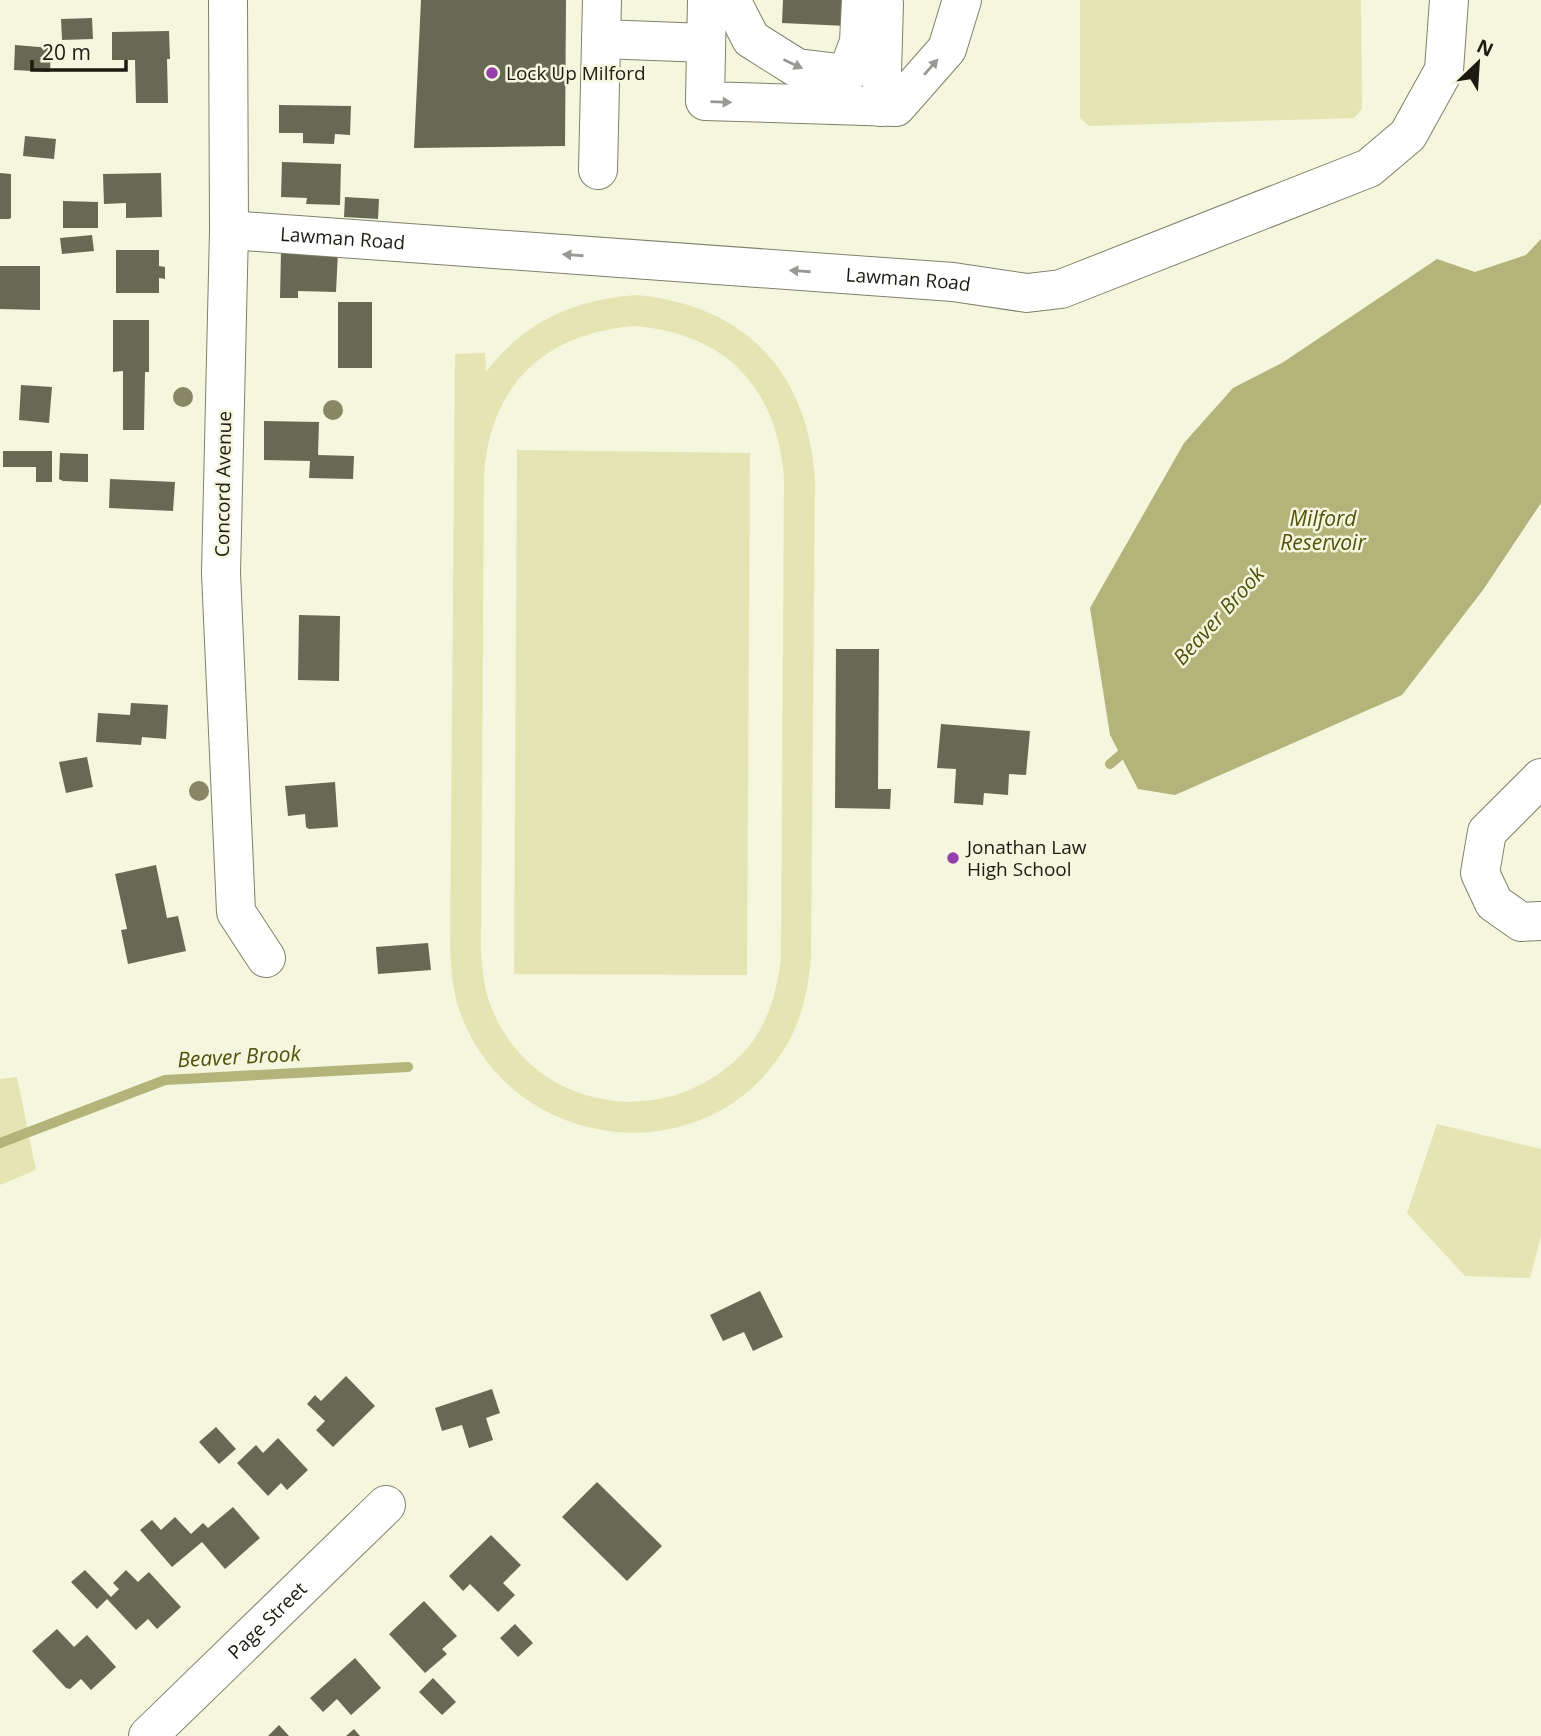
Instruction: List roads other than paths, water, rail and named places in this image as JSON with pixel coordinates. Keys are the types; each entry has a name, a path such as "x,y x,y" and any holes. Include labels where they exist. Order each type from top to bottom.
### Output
{"street":[{"name":"Concord Avenue","path":"228,0 229,230 222,573 236,912 266,958"},
{"path":"598,170 603,0"},
{"path":"706,0 705,101 881,107 897,107 947,49 962,0"},
{"path":"731,0 751,39 797,68 847,74 859,42 861,0"},
{"path":"881,107 884,0"},
{"name":"Lawman Road","path":"229,230 868,275 953,282 1027,293 1060,289 1369,168 1408,135 1444,70 1449,0"},
{"path":"601,39 706,43"},
{"path":"1541,778 1487,832 1480,873 1494,903 1521,922 1541,922"},
{"name":"Page Street","path":"148,1736 386,1505"}],"water":[{"name":"Milford Reservoir","path":"1541,239 1541,503 1483,590 1402,695 1175,795 1138,789 1110,735 1090,608 1184,443 1233,388 1282,363 1437,259 1475,272 1526,255"}],"waterway":[{"name":"Beaver Brook","path":"1110,764 1130,747"},
{"name":"Beaver Brook","path":"0,1143 165,1080 408,1067"}],"place":[{"name":"Lock Up Milford","path":"492,73"},
{"name":"Jonathan Law High School","path":"953,858"}]}
